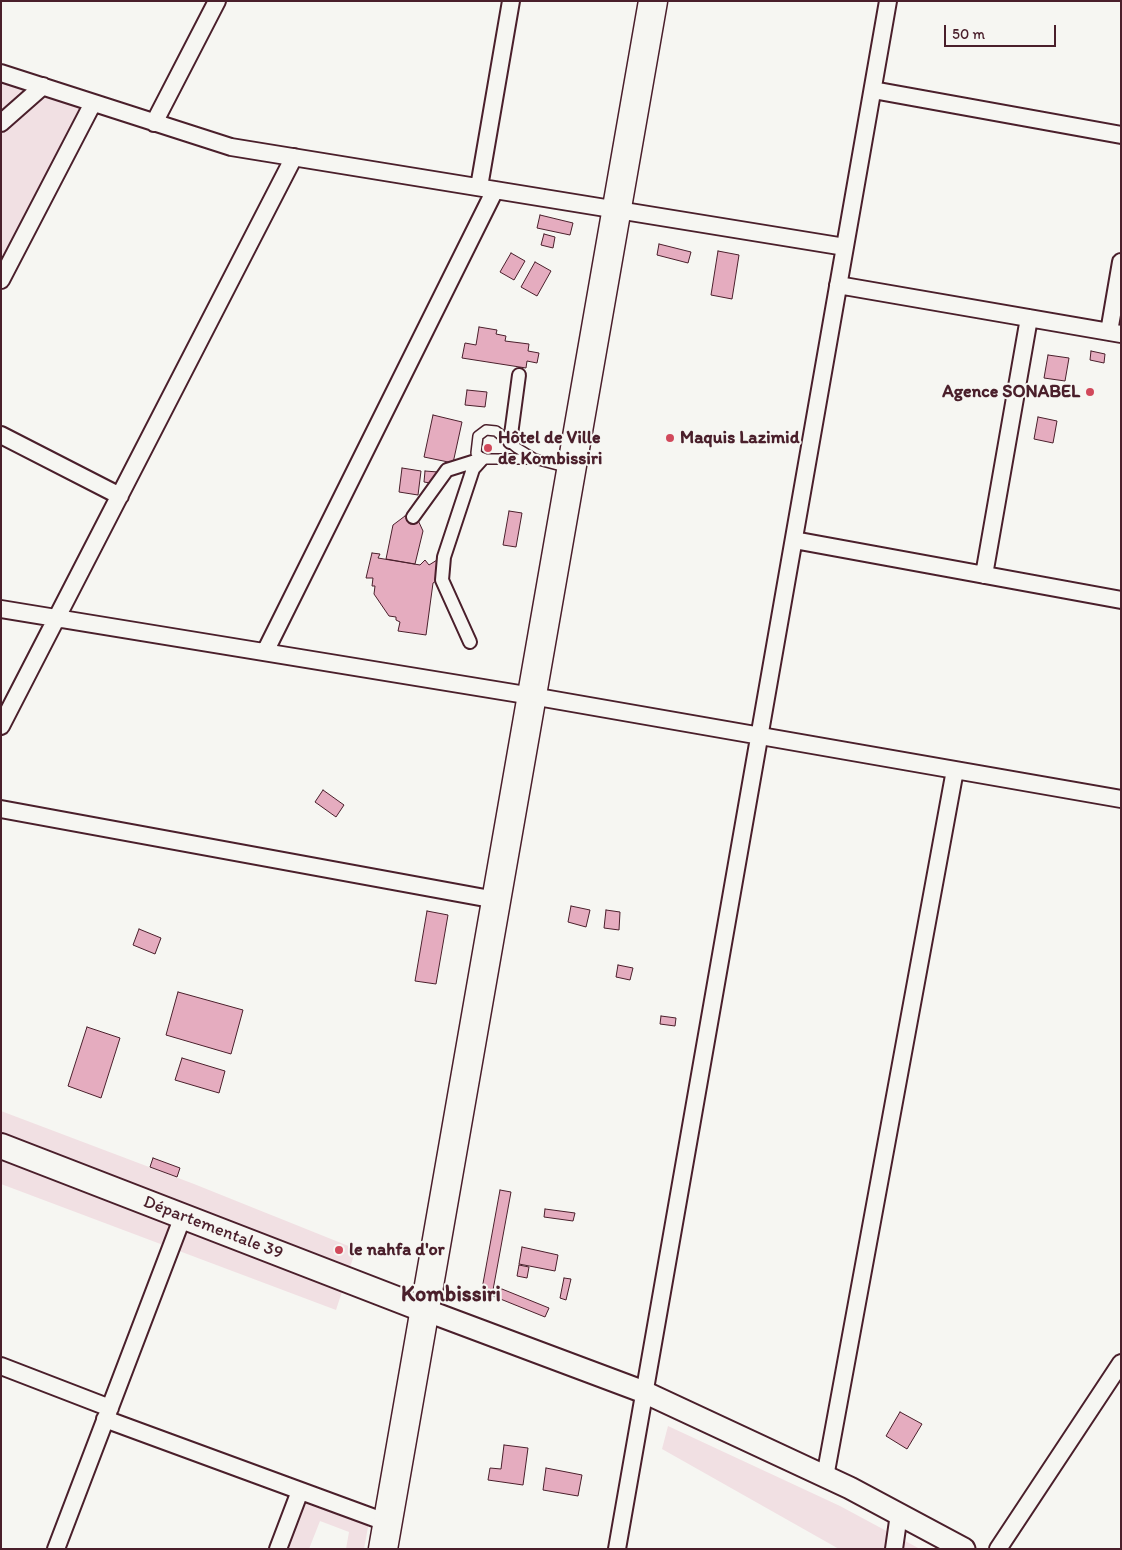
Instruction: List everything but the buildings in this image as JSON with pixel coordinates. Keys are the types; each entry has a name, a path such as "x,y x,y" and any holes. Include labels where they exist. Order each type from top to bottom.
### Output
{"highway":[{"path":"386,1536 653,1"}],"main road":[{"name":"Départementale 39","path":"1,1146 425,1310"}],"street":[{"path":"154,123 217,1"},
{"path":"265,652 487,189 511,1"},
{"path":"617,1549 888,1"},
{"path":"1,73 231,147 845,247"},
{"path":"1,123 43,86"},
{"path":"873,90 1121,135"},
{"path":"1,280 93,103"},
{"path":"1,726 294,158"},
{"path":"838,285 1115,333 1121,262"},
{"path":"984,575 1029,318"},
{"path":"510,442 519,375"},
{"path":"1,435 120,496"},
{"path":"413,517 447,470 482,459"},
{"path":"470,642 442,580 442,574 444,558 473,469 482,459"},
{"path":"794,540 1121,600"},
{"path":"1,608 532,696 1121,799"},
{"path":"825,1477 955,770"},
{"path":"1,809 496,900"},
{"path":"56,1549 183,1216"},
{"path":"425,1310 644,1392 825,1477 900,1514 964,1549"},
{"path":"998,1549 1113,1388 1121,1363"},
{"path":"1,1366 108,1413 300,1491 386,1536"},
{"path":"278,1549 300,1491"},
{"path":"894,1549 900,1514"}],"lane":[{"path":"535,459 496,431 486,430 478,436 476,453 482,459 535,459 571,468"}],"shaded area":[{"path":"1,73 93,103 1,280"},
{"path":"1,1111 194,1184 356,1249 336,1310 1,1184"},
{"path":"668,1426 840,1506 920,1549 839,1549 662,1449"},
{"path":"300,1491 370,1516 364,1549 346,1549 349,1532 320,1521 309,1549 278,1549"}],"place":[{"name":"Agence SONABEL","path":"1090,392"},
{"name":"Maquis Lazimid","path":"670,438"},
{"name":"Hôtel de Ville de Kombissiri","path":"488,448"},
{"name":"le nahfa d'or","path":"339,1250"}],"district":[{"name":"Kombissiri","path":"451,1295"}]}
